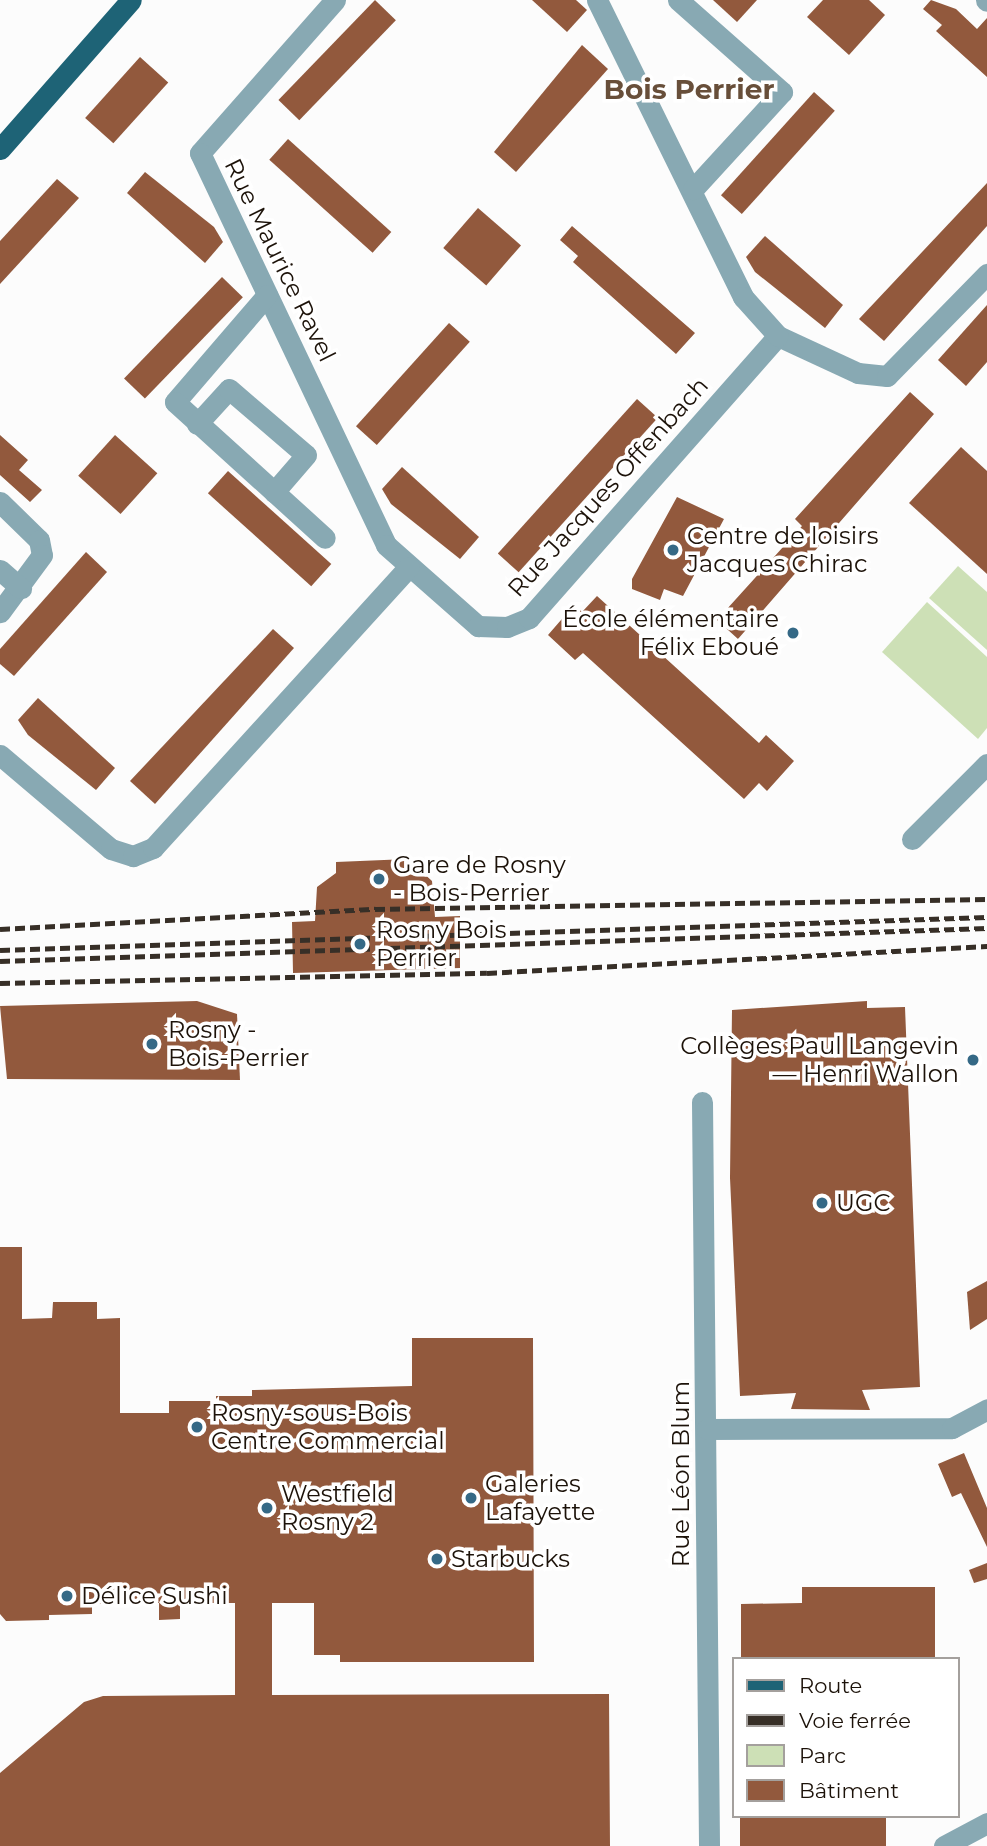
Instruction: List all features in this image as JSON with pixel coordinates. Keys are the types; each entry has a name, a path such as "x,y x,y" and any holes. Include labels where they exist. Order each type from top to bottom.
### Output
{"main road":[{"path":"0,149 133,2"}],"street":[{"name":"Rue Maurice Ravel","path":"335,0 200,153 359,492 386,545 409,566"},
{"path":"597,0 693,189 743,297 778,336 858,373 887,376 987,274"},
{"path":"678,0 782,92 693,189"},
{"path":"267,295 175,402 325,538"},
{"name":"Rue Jacques Offenbach","path":"409,566 478,626 507,627 529,618 778,336"},
{"path":"198,424 229,389 306,454 274,492"},
{"path":"0,502 38,541 42,555 21,589 0,611"},
{"path":"0,755 111,849 133,856 153,848 409,566"},
{"path":"0,569 21,589"},
{"path":"912,839 987,764"},
{"name":"Rue Léon Blum","path":"702,1102 709,1846"},
{"path":"707,1429 952,1428 987,1409"},
{"path":"944,1846 987,1823"}],"green space":[{"path":"958,566 987,592 987,650 929,598"},
{"path":"927,602 987,657 987,728 978,739 882,652"}],"building":[{"path":"375,0 396,20 299,120 278,100"},
{"path":"532,0 576,0 587,10 567,32"},
{"path":"713,0 757,0 737,22"},
{"path":"823,0 869,0 885,15 849,55 807,17"},
{"path":"931,0 956,9 977,29 987,18 987,77 936,31 942,25 923,9"},
{"path":"582,45 608,69 516,172 494,152"},
{"path":"140,57 168,82 113,143 85,118"},
{"path":"814,92 835,111 742,214 721,195"},
{"path":"288,139 391,232 373,253 269,160"},
{"path":"145,172 214,227 223,242 205,263 127,193"},
{"path":"57,179 79,198 0,284 0,241"},
{"path":"987,183 987,226 884,341 859,319"},
{"path":"478,208 521,245 486,285 443,248"},
{"path":"572,226 695,333 676,354 573,262 578,256 560,240"},
{"path":"765,236 843,305 825,328 755,272 746,257"},
{"path":"222,277 243,297 145,399 124,378"},
{"path":"987,305 987,362 966,386 938,360"},
{"path":"449,323 470,342 377,445 356,426"},
{"path":"910,392 934,414 738,639 717,620 802,526 795,519"},
{"path":"637,399 658,418 519,572 498,554"},
{"path":"0,435 28,460 19,470 42,490 30,502 0,475"},
{"path":"115,435 157,473 121,514 78,476"},
{"path":"961,447 987,471 987,574 909,503"},
{"path":"402,467 479,537 460,559 391,504 382,489"},
{"path":"228,471 331,564 311,586 208,493"},
{"name":"Centre de loisirs Jacques Chirac","path":"677,497 724,519 683,596 664,589 660,600 632,589 632,579"},
{"path":"86,552 107,572 14,676 0,664 0,649"},
{"path":"597,596 759,743 766,735 794,761 767,791 759,783 744,799 583,653 575,660 548,635 574,605 582,612"},
{"path":"273,629 294,648 155,804 130,781"},
{"path":"38,698 115,768 96,790 28,735 18,720"},
{"path":"408,859 409,869 419,869 432,881 435,917 460,916 460,968 293,973 292,922 315,921 317,887 336,873 336,862"},
{"path":"197,1001 237,1014 240,1080 7,1079 0,1006"},
{"name":"UGC","path":"867,1001 867,1008 905,1007 920,1387 862,1390 870,1410 791,1409 796,1393 740,1396 730,1178 732,1010"},
{"path":"0,1247 22,1247 22,1319 52,1318 53,1302 97,1302 97,1319 120,1318 120,1413 169,1413 169,1401 216,1401 216,1396 252,1396 252,1390 412,1386 412,1338 533,1338 534,1662 340,1662 340,1655 314,1655 314,1603 272,1603 272,1695 609,1694 610,1846 0,1846 0,1773 84,1702 103,1696 235,1695 235,1603 180,1603 180,1619 159,1620 159,1603 92,1604 92,1614 49,1615 49,1620 6,1621 0,1614"},
{"path":"987,1281 987,1319 970,1330 967,1292"},
{"path":"964,1453 987,1508 987,1547 961,1493 952,1497 938,1464"},
{"path":"987,1563 987,1579 974,1583 969,1570"},
{"path":"802,1587 935,1587 935,1657 741,1657 741,1604 802,1603"},
{"path":"740,1818 886,1818 886,1846 740,1846"}],"railway":[{"path":"0,929 375,909 987,899"},
{"path":"0,950 987,917"},
{"path":"0,961 987,928"},
{"path":"0,983 487,973 987,946"}],"place":[{"name":"Centre de loisirs Jacques Chirac","path":"673,550"},
{"name":"École élémentaire Félix Eboué","path":"793,633"},
{"name":"Gare de Rosny - Bois-Perrier","path":"379,879"},
{"name":"Rosny Bois Perrier","path":"360,944"},
{"name":"Rosny - Bois-Perrier","path":"152,1044"},
{"name":"Collèges Paul Langevin — Henri Wallon","path":"973,1060"},
{"name":"UGC","path":"822,1203"},
{"name":"Rosny-sous-Bois Centre Commercial","path":"197,1427"},
{"name":"Galeries Lafayette","path":"471,1498"},
{"name":"Westfield Rosny 2","path":"267,1508"},
{"name":"Starbucks","path":"437,1559"},
{"name":"Délice Sushi","path":"67,1596"}],"district":[{"name":"Bois Perrier","path":"689,89"}]}
